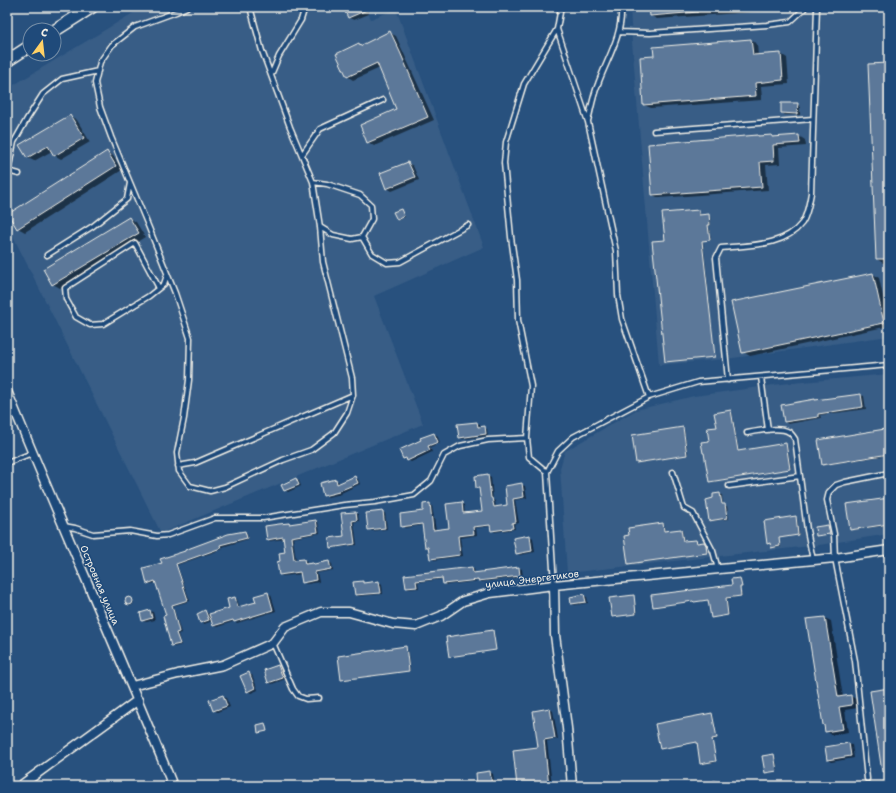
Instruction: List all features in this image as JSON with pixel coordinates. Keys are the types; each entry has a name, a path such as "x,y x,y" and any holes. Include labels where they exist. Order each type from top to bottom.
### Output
{"main road":[{"path":"62,26 92,7"},
{"path":"7,61 22,51"}],"street":[{"name":"Островная улица","path":"7,391 173,786"},
{"name":"улица Энергетиков","path":"132,686 178,674 223,665 273,643 285,627 321,612 349,612 393,624 416,626 441,616 463,601 490,593 554,585 835,558 889,550"},
{"path":"554,585 555,635 567,728 572,786"},
{"path":"20,786 138,700"}],"lane":[{"path":"187,7 135,27 112,45 100,62 95,82 100,107 111,137 167,274 190,338 189,380 184,418 177,453 179,472 190,486 210,491 225,487 283,460 311,450 334,433 347,413 353,395 352,378 323,262 320,227 313,182 290,127 262,51 250,7"},
{"path":"271,75 279,56 301,20 305,7"},
{"path":"547,472 529,457 527,438 531,386 518,320 517,280 511,237 504,163 506,142 524,84 557,29 560,7"},
{"path":"588,122 594,94 619,32 622,14 621,7"},
{"path":"619,32 650,33 790,22 805,7"},
{"path":"728,380 716,258 721,248 767,243 780,239 793,232 803,222 808,210 811,193 817,7"},
{"path":"557,29 588,122 616,251 618,295 622,319 649,397"},
{"path":"19,174 8,171 14,142 43,94 62,79 98,71"},
{"path":"302,155 320,129 383,100"},
{"path":"654,131 813,120"},
{"path":"48,255 93,226 127,199 130,182"},
{"path":"313,182 327,184 360,195 371,205 372,219 362,238"},
{"path":"362,238 372,254 387,263 400,262 468,225"},
{"path":"320,227 333,235 352,239 362,238"},
{"path":"159,288 136,244 66,288 66,299 76,317 90,325 103,324 149,296 159,288 164,284 167,274"},
{"path":"554,585 547,472 558,451 573,437 649,397 698,382 889,364"},
{"path":"761,377 768,430"},
{"path":"178,466 195,463 353,395"},
{"path":"747,433 784,429 788,431 795,439 807,530 813,560"},
{"path":"64,526 93,534 130,531 157,536 168,535 215,518 263,518 414,495 431,481 444,455 460,446 488,440 527,438"},
{"path":"7,463 32,453"},
{"path":"674,472 684,508 694,513 713,550 718,569"},
{"path":"867,779 855,661 835,558 834,534 827,500 829,492 836,485 889,473"},
{"path":"729,486 800,476"},
{"path":"273,643 293,689 298,696 306,699 319,698"}],"shaded area":[{"path":"143,7 365,7 371,19 396,9 484,247 374,296 423,424 161,533 7,224 7,89 52,62 62,62 62,56"},
{"path":"630,7 889,7 889,336 726,359 659,365"},
{"path":"889,374 889,534 819,545 567,573 560,468 565,451 636,410 694,396 781,384"}],"building":[{"path":"343,7 374,7 348,18"},
{"path":"649,7 698,7 698,12 650,16"},
{"path":"390,31 428,117 367,143 360,125 396,109 377,63 347,77 336,54 359,43 360,46"},
{"path":"751,39 753,55 781,53 783,80 755,83 756,96 643,105 640,57 654,56 653,47"},
{"path":"889,63 889,259 876,259 868,64"},
{"path":"781,103 798,103 797,114 781,113"},
{"path":"70,115 84,138 54,156 48,146 27,158 19,145"},
{"path":"772,135 772,137 799,135 800,143 773,145 774,161 760,162 762,187 652,195 648,144"},
{"path":"107,151 116,166 17,229 8,214"},
{"path":"408,162 415,177 386,189 380,173"},
{"path":"401,209 404,216 397,220 393,212"},
{"path":"699,210 699,215 709,214 710,225 708,225 710,240 702,241 715,357 665,362 652,241 665,240 662,213"},
{"path":"129,217 139,233 52,285 43,269"},
{"path":"873,273 884,323 742,353 731,302"},
{"path":"861,394 863,407 818,414 818,417 784,422 781,405 815,399"},
{"path":"731,410 738,451 786,443 790,469 709,482 701,442 709,441 707,428 717,427 714,413"},
{"path":"477,422 478,427 485,426 486,434 459,438 457,424"},
{"path":"683,427 687,455 636,463 632,435"},
{"path":"885,429 889,454 822,465 818,440"},
{"path":"434,433 438,442 428,446 430,450 407,461 406,458 403,459 399,450 421,440 420,438"},
{"path":"488,474 491,498 494,507 507,505 505,486 522,483 524,497 513,499 516,522 512,523 513,528 491,531 490,525 473,527 474,534 458,536 460,555 430,559 428,547 425,547 422,524 401,527 400,514 423,511 423,504 430,503 433,530 449,528 446,504 462,502 463,513 482,511 479,488 476,488 475,476"},
{"path":"355,476 358,483 339,492 323,496 320,483 336,479 337,484"},
{"path":"296,478 299,485 284,491 281,485"},
{"path":"720,493 722,504 725,504 727,518 709,521 706,500 713,498 713,494"},
{"path":"889,498 889,524 850,530 846,504"},
{"path":"383,511 385,528 368,530 366,513"},
{"path":"356,512 357,520 352,521 355,544 330,548 329,538 344,536 341,513"},
{"path":"796,516 798,535 779,538 780,546 771,548 770,543 767,544 764,521"},
{"path":"316,520 318,532 291,537 294,560 304,559 305,564 329,561 331,569 315,572 316,580 302,583 300,572 279,575 277,562 280,561 279,553 285,552 283,537 267,540 265,526"},
{"path":"663,523 664,531 681,529 683,541 696,540 697,543 704,542 707,553 628,564 624,536 629,535 628,528"},
{"path":"828,525 830,534 816,536 815,527"},
{"path":"245,531 247,538 220,545 221,548 176,564 188,600 172,605 179,632 176,633 180,644 171,646 163,616 166,615 155,581 147,584 143,568 162,563 160,559 228,534"},
{"path":"530,535 532,551 516,554 513,538"},
{"path":"472,567 473,573 519,567 520,576 443,584 442,578 416,581 417,587 406,588 404,575"},
{"path":"740,578 742,587 740,587 741,596 726,598 728,615 711,618 708,600 653,607 651,595 732,585 731,579"},
{"path":"363,581 363,583 379,581 381,593 355,595 353,582"},
{"path":"268,592 273,610 234,622 233,620 213,626 209,614 229,608 227,599 235,597 238,607 256,602 254,596"},
{"path":"584,594 586,602 571,604 570,597"},
{"path":"634,595 636,614 612,617 609,598"},
{"path":"127,597 131,597 133,601 131,605 127,605 125,603 125,599"},
{"path":"150,610 152,618 142,621 140,613"},
{"path":"205,610 209,620 200,623 197,614"},
{"path":"825,617 838,697 851,695 852,705 839,707 843,729 825,732 806,619"},
{"path":"493,630 496,650 449,657 446,637"},
{"path":"406,646 409,671 341,680 338,656"},
{"path":"278,665 283,678 268,683 264,670"},
{"path":"249,672 255,688 247,692 240,676"},
{"path":"889,688 889,771 882,772 870,691"},
{"path":"223,695 227,706 213,711 209,700"},
{"path":"550,708 555,738 544,740 549,786 517,786 513,750 538,747 533,711"},
{"path":"712,713 717,738 712,739 716,761 700,764 697,742 660,749 655,724"},
{"path":"265,723 267,731 258,733 257,725"},
{"path":"849,743 851,756 827,760 825,747"},
{"path":"774,754 777,771 765,773 762,756"},
{"path":"490,771 492,786 477,786 476,773"}]}
